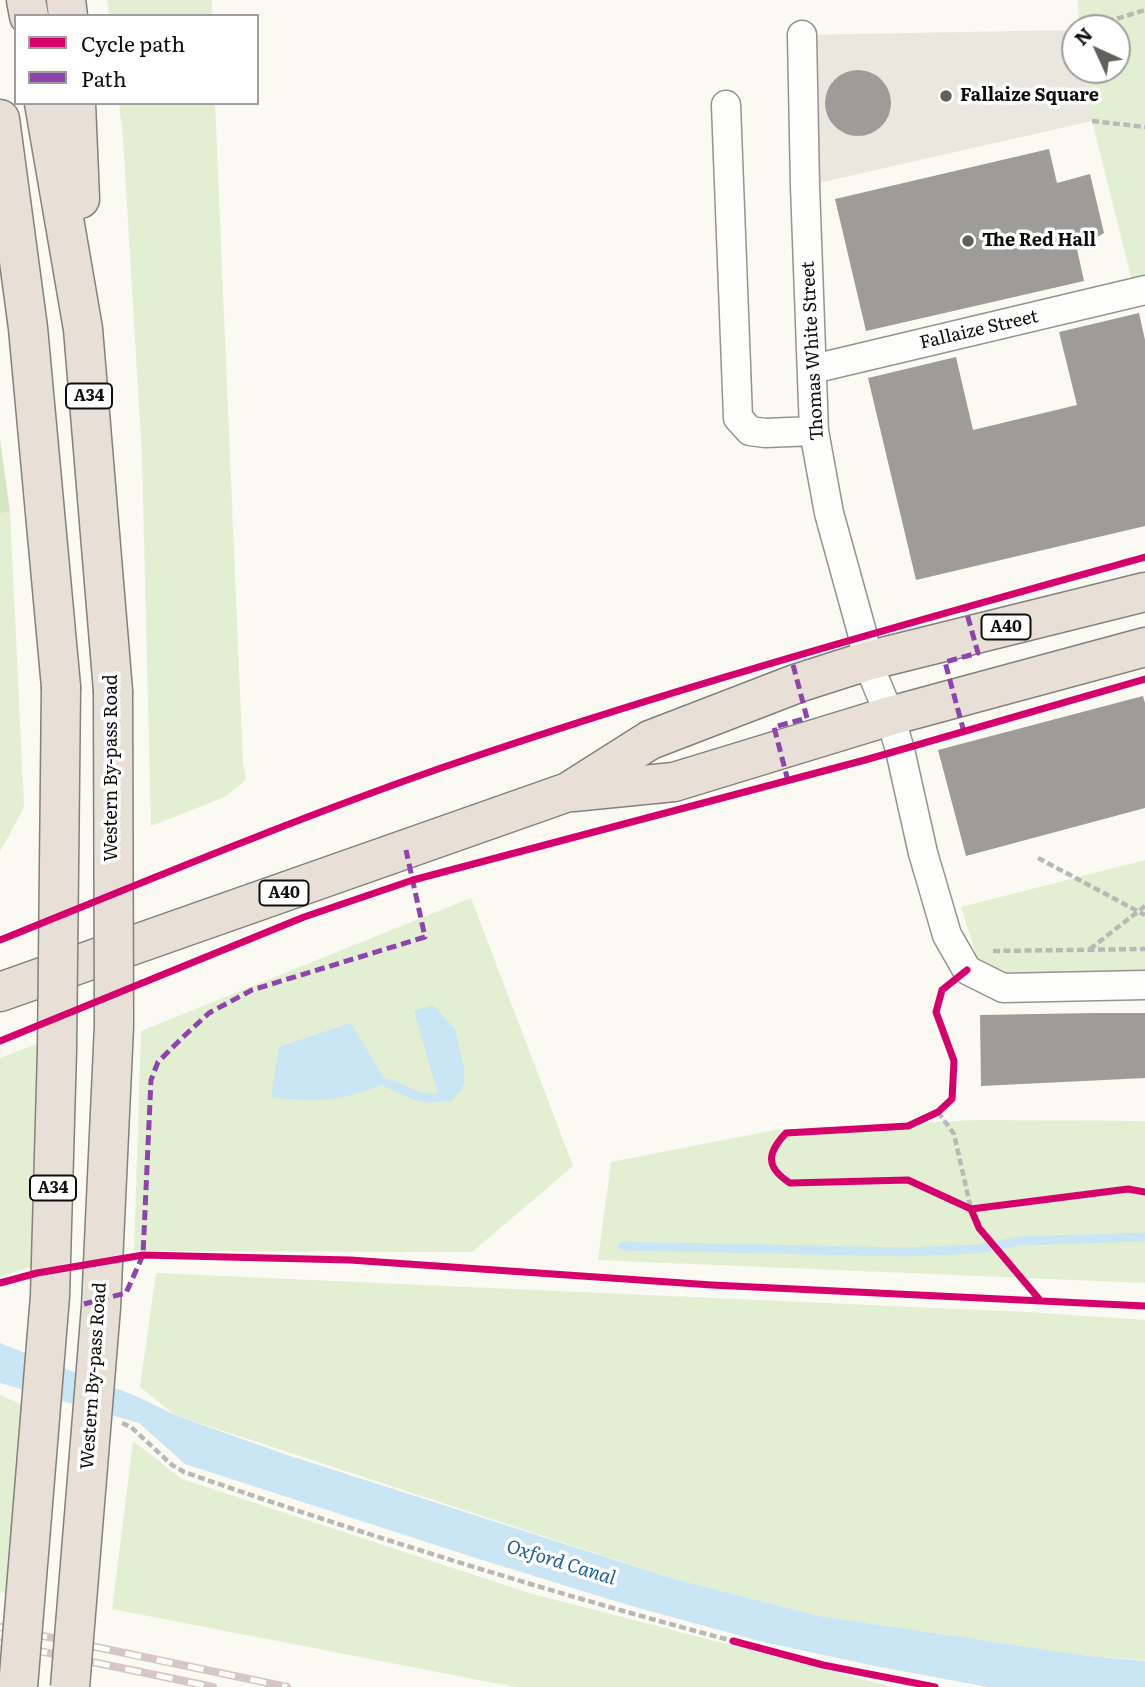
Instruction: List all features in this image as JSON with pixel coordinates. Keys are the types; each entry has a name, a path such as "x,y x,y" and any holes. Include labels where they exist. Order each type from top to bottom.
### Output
{"highway":[{"name":"Western By-pass Road","path":"44,105 83,329 113,691 114,1040 101,1307 70,1687"},
{"path":"76,105 83,329"},
{"name":"A34","path":"0,118 28,328 61,687 58,1036 50,1296 18,1687"},
{"path":"0,232 28,328"},
{"name":"A40","path":"0,992 568,792 650,740 798,683 867,661 1145,592"},
{"name":"A40","path":"568,792 674,782 890,716 1145,647"}],"street":[{"name":"Thomas White Street","path":"802,35 814,431 829,513 863,636 867,661 890,716 900,750 923,853 947,935 967,970 1003,988 1145,985"},
{"path":"726,106 738,418 750,431 814,431"},
{"name":"Fallaize Street","path":"813,369 1145,290"}],"path":[{"path":"1092,121 1145,127"},
{"path":"1038,858 1145,915"},
{"path":"1090,950 1145,906"},
{"path":"957,952 1145,949"},
{"path":"928,1116 939,1112 945,1105"},
{"path":"939,1112 954,1134 975,1218"},
{"path":"959,1203 971,1209 984,1207"},
{"path":"123,1423 184,1472 490,1573 746,1645"}],"green space":[{"path":"107,0 212,0 212,14 109,14"},
{"path":"1078,0 1145,0 1145,290 1135,293 1092,121 1087,84 1131,84 1131,14 1078,14"},
{"path":"119,105 215,105 243,763 246,780 225,797 151,826 142,457"},
{"path":"0,439 10,512 0,513"},
{"path":"10,512 24,807 0,852 0,513"},
{"path":"1145,860 1145,974 1002,977 978,961 961,907"},
{"path":"471,898 573,1166 472,1252 134,1251 141,1031"},
{"path":"42,1042 37,1265 0,1277 0,1058"},
{"path":"977,1120 1145,1121 1145,1283 598,1260 611,1162 775,1130"},
{"path":"156,1273 1026,1312 1145,1320 1145,1660 1089,1656 819,1616 771,1604 674,1579 175,1415 140,1387"},
{"path":"0,1395 25,1406 8,1594 0,1592"},
{"path":"133,1441 182,1479 529,1593 893,1687 515,1687 112,1609"}],"shaded area":[{"name":"Fallaize Square","path":"1061,30 1061,84 1087,84 1092,121 805,186 802,35"}],"water":[{"path":"433,1005 455,1029 464,1068 464,1082 451,1102 440,1101 414,1011"},
{"path":"351,1023 387,1083 357,1094 330,1099 271,1097 279,1047"},
{"name":"Oxford Canal","path":"0,1343 138,1397 175,1415 284,1454 674,1579 819,1616 1089,1656 1145,1661 1145,1687 988,1687 763,1642 628,1605 185,1464 139,1423 0,1383"}],"building":[{"path":"858,70 881,80 891,103 881,126 858,136 835,126 825,103 835,80"},
{"name":"The Red Hall","path":"1049,149 1057,183 1090,174 1104,233 1077,249 1084,281 866,331 835,199"},
{"path":"1139,313 1145,340 1145,526 916,580 868,378 956,357 973,430 1077,405 1059,332"},
{"path":"1143,696 1145,808 966,856 938,750"},
{"path":"1145,1013 1145,1078 981,1086 980,1015"}],"waterway":[{"path":"387,1083 425,1098 439,1097"},
{"path":"623,1246 906,1252 979,1249 1020,1241 1145,1237"}],"railway":[{"path":"0,1627 287,1687"},
{"path":"0,1643 213,1687"}],"marked path":[{"path":"964,732 945,662 978,653 965,607"},
{"path":"788,781 774,727 807,718 791,657"},
{"path":"84,1304 126,1293 143,1255 151,1080 158,1062 209,1013 252,990 425,937 406,850"}],"cycle path":[{"path":"0,940 219,851 441,768 792,657 1145,557"},
{"path":"0,1041 304,917 413,880 865,760 1145,679"},
{"path":"967,970 942,990 936,1012 954,1061 952,1099 938,1112 908,1126 786,1133 772,1153 776,1171 790,1183 908,1180 971,1209 1128,1189 1145,1192"},
{"path":"971,1209 979,1228 1039,1299"},
{"path":"0,1283 37,1273 143,1255 350,1260 712,1285 1145,1306"},
{"path":"733,1641 823,1665 935,1687"}],"place":[{"name":"Fallaize Square","path":"946,96"},
{"name":"The Red Hall","path":"968,241"}]}
